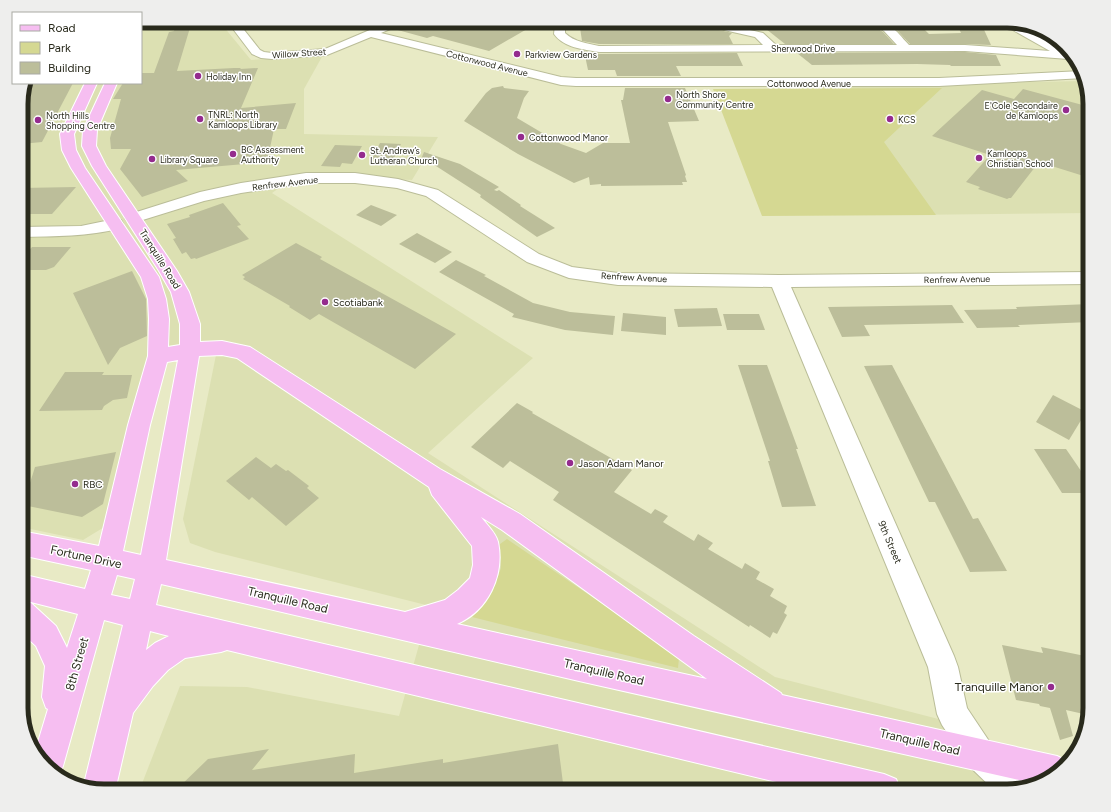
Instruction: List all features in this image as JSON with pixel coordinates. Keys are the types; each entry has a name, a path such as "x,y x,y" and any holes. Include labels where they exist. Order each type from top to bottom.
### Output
{"main road":[{"name":"Tranquille Road","path":"90,84 71,123 67,134 67,142 78,168 150,277 157,299 159,319 158,356 139,425 108,561"},
{"name":"Tranquille Road","path":"110,84 90,130 89,146 98,166 168,271 180,292 190,324 190,351 158,534 140,615"},
{"path":"115,224 133,218"},
{"path":"158,356 214,347 230,348 243,352 431,476 511,522 684,646 779,710"},
{"path":"404,626 452,612 468,600 482,584 486,565 485,542 431,476"},
{"name":"Fortune Drive","path":"28,544 151,570"},
{"name":"8th Street","path":"49,759 108,561"},
{"name":"Tranquille Road","path":"151,570 1050,770"},
{"path":"28,589 855,784"},
{"path":"101,784 140,615"},
{"path":"28,619 46,636 60,665 49,759"},
{"path":"118,711 142,676 162,656 184,644 232,636"}],"street":[{"name":"Willow Street","path":"237,28 256,52 261,55 272,56 327,52 385,28"},
{"name":"Sherwood Drive","path":"560,28 559,34 564,39 576,45 599,49 965,48 1067,59"},
{"path":"728,28 759,35 773,48"},
{"path":"886,28 906,48"},
{"path":"1017,29 1065,55"},
{"name":"Cottonwood Avenue","path":"372,34 561,81 576,82 939,82 1077,75"},
{"name":"Renfrew Avenue","path":"133,218 200,197 241,188 306,178 355,178 398,184 432,193 532,258 569,272 618,279 780,281 1083,278"},
{"path":"28,232 85,231 100,229 115,224"},
{"name":"9th Street","path":"780,281 943,667 954,714 980,755 1012,784"}],"shaded area":[{"path":"142,28 225,28 251,60 323,55 304,89 304,134 438,137 412,180 299,174 272,193 533,358 428,453 775,677 954,723 987,784 142,784 180,686 247,687 399,716 430,606 215,552 190,543 183,519 216,355 149,363 106,526 83,540 28,528 29,89 30,84 142,84"},
{"name":"Kamloops Christian School","path":"1080,81 1083,99 1083,213 906,215 819,86"}],"green space":[{"path":"942,88 884,142 936,215 762,216 713,89"},
{"path":"507,539 657,641 679,658 678,668 472,617 492,592 501,568 500,544"}],"building":[{"path":"175,28 190,28 177,71 258,68 241,108 296,103 286,129 274,129 267,162 176,170 188,181 142,197 120,169 131,149 111,149 110,138 121,99 113,99 122,84 142,84 142,73 154,73 169,32 174,31"},
{"path":"580,28 710,28 732,33 729,36 733,44 599,44 582,41"},
{"path":"765,28 877,28 883,32 894,44 785,44"},
{"path":"894,28 923,28 929,34 961,33 959,28 983,28 991,45 910,44"},
{"path":"394,29 527,29 489,51 433,36 427,38"},
{"path":"584,51 599,54 737,53 743,66 676,66 681,76 617,76 615,70 588,70"},
{"path":"965,52 996,55 1001,66 917,64 812,65 797,53"},
{"name":"North Hills Shopping Centre","path":"30,84 72,84 42,142 28,143 28,99"},
{"name":"Cottonwood Manor","path":"503,86 504,88 529,91 524,98 517,118 561,144 586,153 603,143 630,143 621,100 623,100 625,88 685,88 699,121 668,122 687,182 682,182 683,185 601,186 601,184 590,185 589,177 574,183 518,154 464,121 486,93 492,88"},
{"name":"Kamloops Christian School","path":"1023,89 1083,105 1083,176 1039,162 1011,198 1007,199 978,189 980,187 966,182 990,155 932,136 982,90 1014,99"},
{"path":"380,143 401,144 393,160 372,159"},
{"path":"335,145 362,146 352,164 342,163 340,167 321,166"},
{"path":"424,152 460,164 499,187 494,190 499,190 521,205 520,206 555,228 537,237 480,197 481,195 422,157"},
{"path":"76,187 52,214 28,214 28,188"},
{"path":"223,203 241,225 237,226 249,239 196,259 191,259 186,252 182,254 173,239 176,238 167,224 190,217 189,215"},
{"path":"371,205 397,215 381,226 356,215"},
{"path":"417,233 452,252 435,263 399,244"},
{"path":"296,243 322,257 320,259 456,334 415,369 319,314 310,320 289,307 290,306 243,279 245,277 242,275"},
{"path":"32,247 71,247 54,267 46,270 28,270 28,252"},
{"path":"456,260 486,275 484,276 533,303 570,312 615,316 613,335 565,330 512,317 514,314 439,272"},
{"path":"132,271 146,299 147,336 120,348 108,365 73,293"},
{"path":"1083,304 1083,322 1018,325 1020,327 977,328 964,310 1017,309 1016,307"},
{"path":"952,305 964,323 864,325 870,336 842,337 828,307"},
{"path":"717,308 722,326 678,327 674,309"},
{"path":"623,313 666,317 666,335 621,331"},
{"path":"723,314 759,314 765,330 727,330"},
{"path":"738,365 767,365 798,449 796,449 816,506 782,507 768,461 770,461"},
{"path":"892,365 973,519 978,518 1007,571 970,572 935,502 929,502 864,366"},
{"path":"65,372 104,372 102,375 132,375 127,398 113,400 104,406 102,410 39,411"},
{"path":"1053,395 1083,410 1083,417 1069,440 1036,422"},
{"path":"517,403 632,470 614,492 651,514 655,509 668,516 663,522 694,541 698,534 713,543 708,549 742,569 745,563 760,572 756,579 774,589 770,596 787,606 784,613 787,615 777,634 773,632 770,638 750,625 749,627 553,500 559,492 510,461 503,468 471,447"},
{"path":"1034,449 1066,449 1083,474 1083,493 1062,493"},
{"path":"116,452 103,504 82,517 28,506 28,489 35,467"},
{"path":"256,457 271,468 276,464 286,471 288,470 309,486 307,488 319,498 286,526 252,497 249,500 226,481"},
{"name":"Tranquille Manor","path":"1002,645 1043,653 1041,647 1083,656 1083,714 1066,710 1073,736 1060,740 1050,708 1040,706 1039,704 1016,700"},
{"path":"558,744 563,784 182,784 208,759 269,749 252,770 355,754 354,773 443,759 443,763"}],"place":[{"name":"Parkview Gardens","path":"517,54"},
{"name":"Holiday Inn","path":"198,76"},
{"name":"North Shore Community Centre","path":"668,99"},
{"name":"E'Cole Secondaire de Kamloops","path":"1066,110"},
{"name":"TNRL: North Kamloops Library","path":"200,119"},
{"name":"KCS","path":"890,119"},
{"name":"North Hills Shopping Centre","path":"38,120"},
{"name":"Cottonwood Manor","path":"521,137"},
{"name":"BC Assessment Authority","path":"233,154"},
{"name":"St. Andrew’s Lutheran Church","path":"362,155"},
{"name":"Kamloops Christian School","path":"979,158"},
{"name":"Library Square","path":"152,159"},
{"name":"Scotiabank","path":"325,302"},
{"name":"Jason Adam Manor","path":"570,463"},
{"name":"RBC","path":"75,484"},
{"name":"Tranquille Manor","path":"1051,687"}]}
